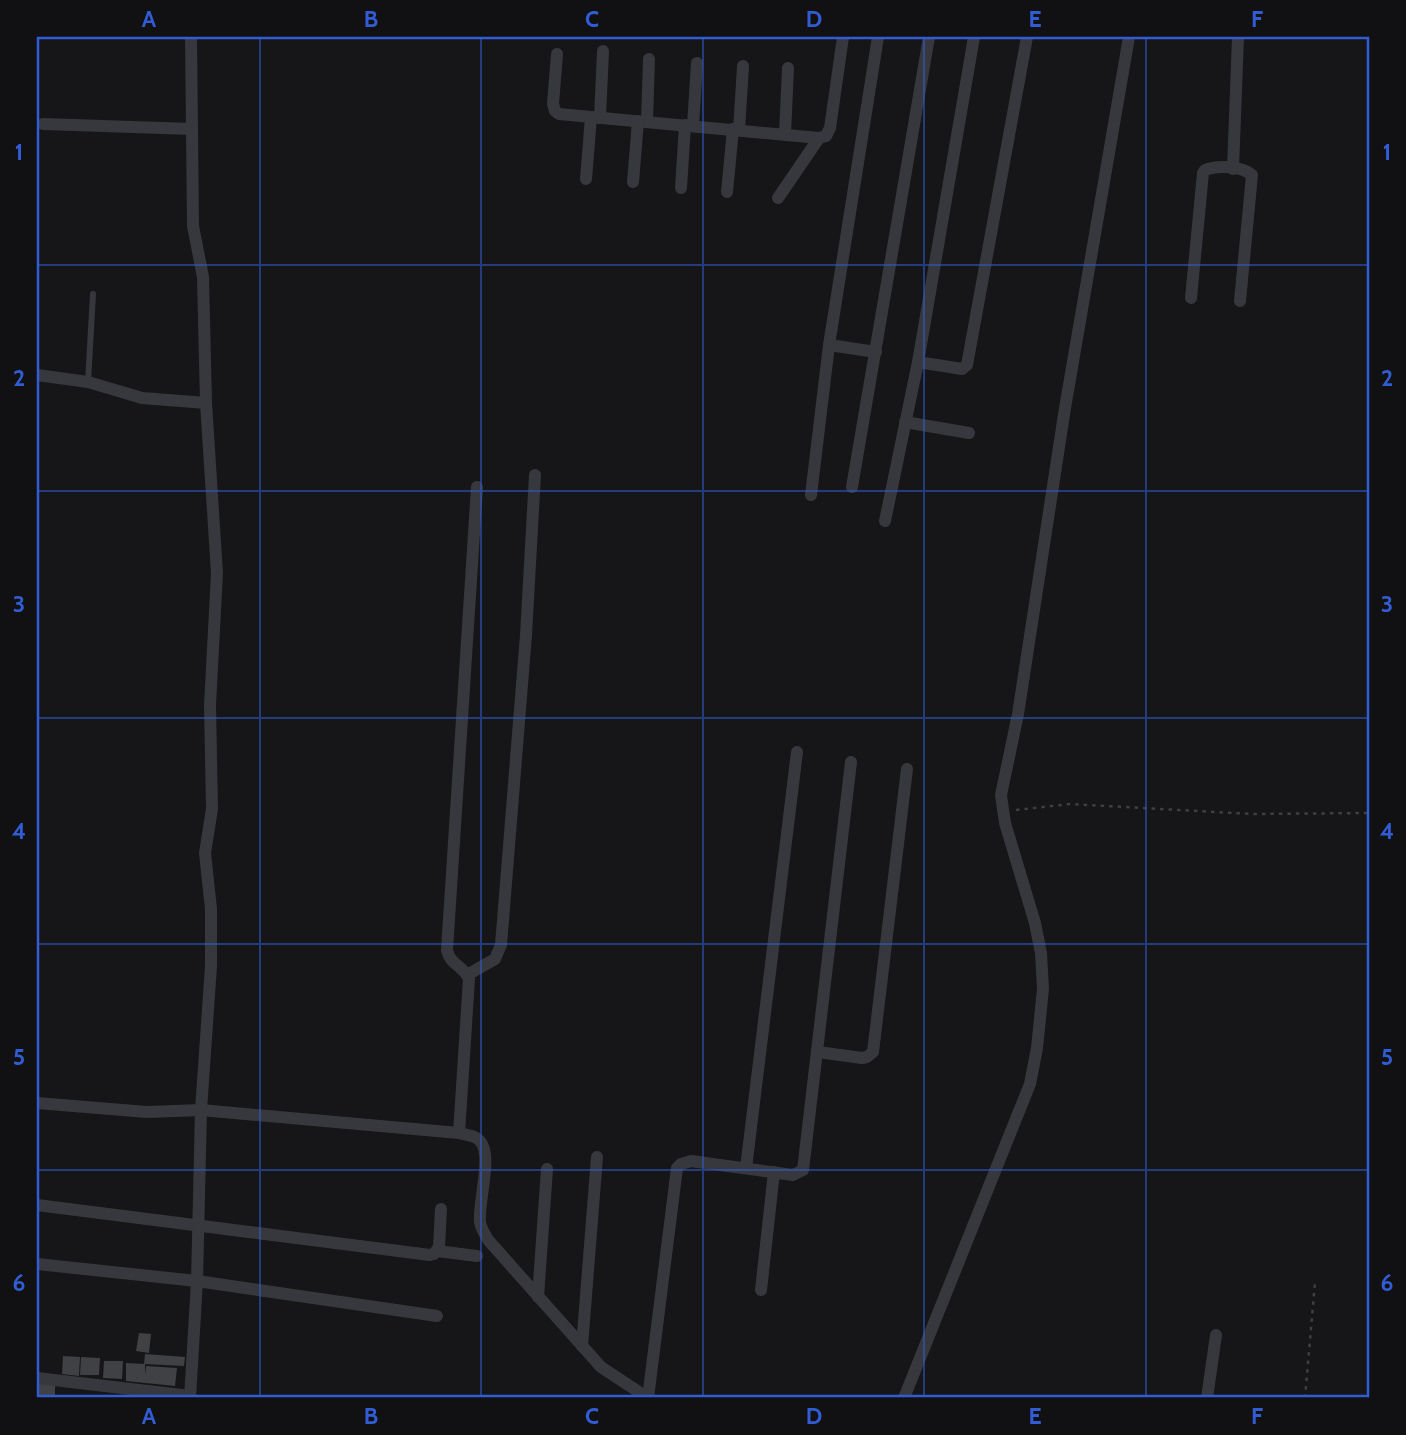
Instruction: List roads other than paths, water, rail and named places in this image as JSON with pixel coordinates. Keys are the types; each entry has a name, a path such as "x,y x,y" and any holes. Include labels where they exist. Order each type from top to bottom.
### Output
{"street":[{"path":"37,1378 190,1397 197,1281 201,1110 212,931 205,853 212,809 210,705 217,573 206,404 203,277 193,226 191,37"},
{"path":"557,54 553,104 559,114 818,138 826,135 830,128 843,37"},
{"path":"811,495 829,345 878,37"},
{"path":"852,487 929,37"},
{"path":"885,521 918,362 974,37"},
{"path":"918,362 962,369 967,365 1027,37"},
{"path":"904,1398 1035,1066 1042,989 1041,953 1003,811 1003,781 1022,688 1065,408 1129,37"},
{"path":"1233,169 1238,37"},
{"path":"586,179 603,51"},
{"path":"633,182 649,59"},
{"path":"681,188 697,63"},
{"path":"727,192 743,66"},
{"path":"785,134 788,68"},
{"path":"43,124 192,129"},
{"path":"778,198 818,138"},
{"path":"1191,298 1203,173 1215,167 1250,172 1253,179 1240,301"},
{"path":"829,345 876,352"},
{"path":"37,375 88,382 142,398 206,404"},
{"path":"905,422 969,433"},
{"path":"467,975 495,959 501,945 526,635 535,474"},
{"path":"467,975 451,961 447,950 477,487"},
{"path":"746,1168 797,752"},
{"path":"37,1103 147,1112 201,1110 459,1133 477,1138 484,1147 480,1218 483,1232 582,1346 611,1375 648,1398 677,1168 691,1161 793,1174 803,1170 851,762"},
{"path":"818,1052 862,1058 873,1052 907,769"},
{"path":"459,1133 467,975"},
{"path":"582,1346 597,1157"},
{"path":"538,1297 547,1169"},
{"path":"761,1290 774,1172"},
{"path":"37,1205 430,1255 437,1251 477,1256"},
{"path":"437,1251 441,1209"},
{"path":"37,1264 197,1281 436,1316"},
{"path":"1207,1398 1216,1335"}],"lane":[{"path":"88,382 93,294"}]}
